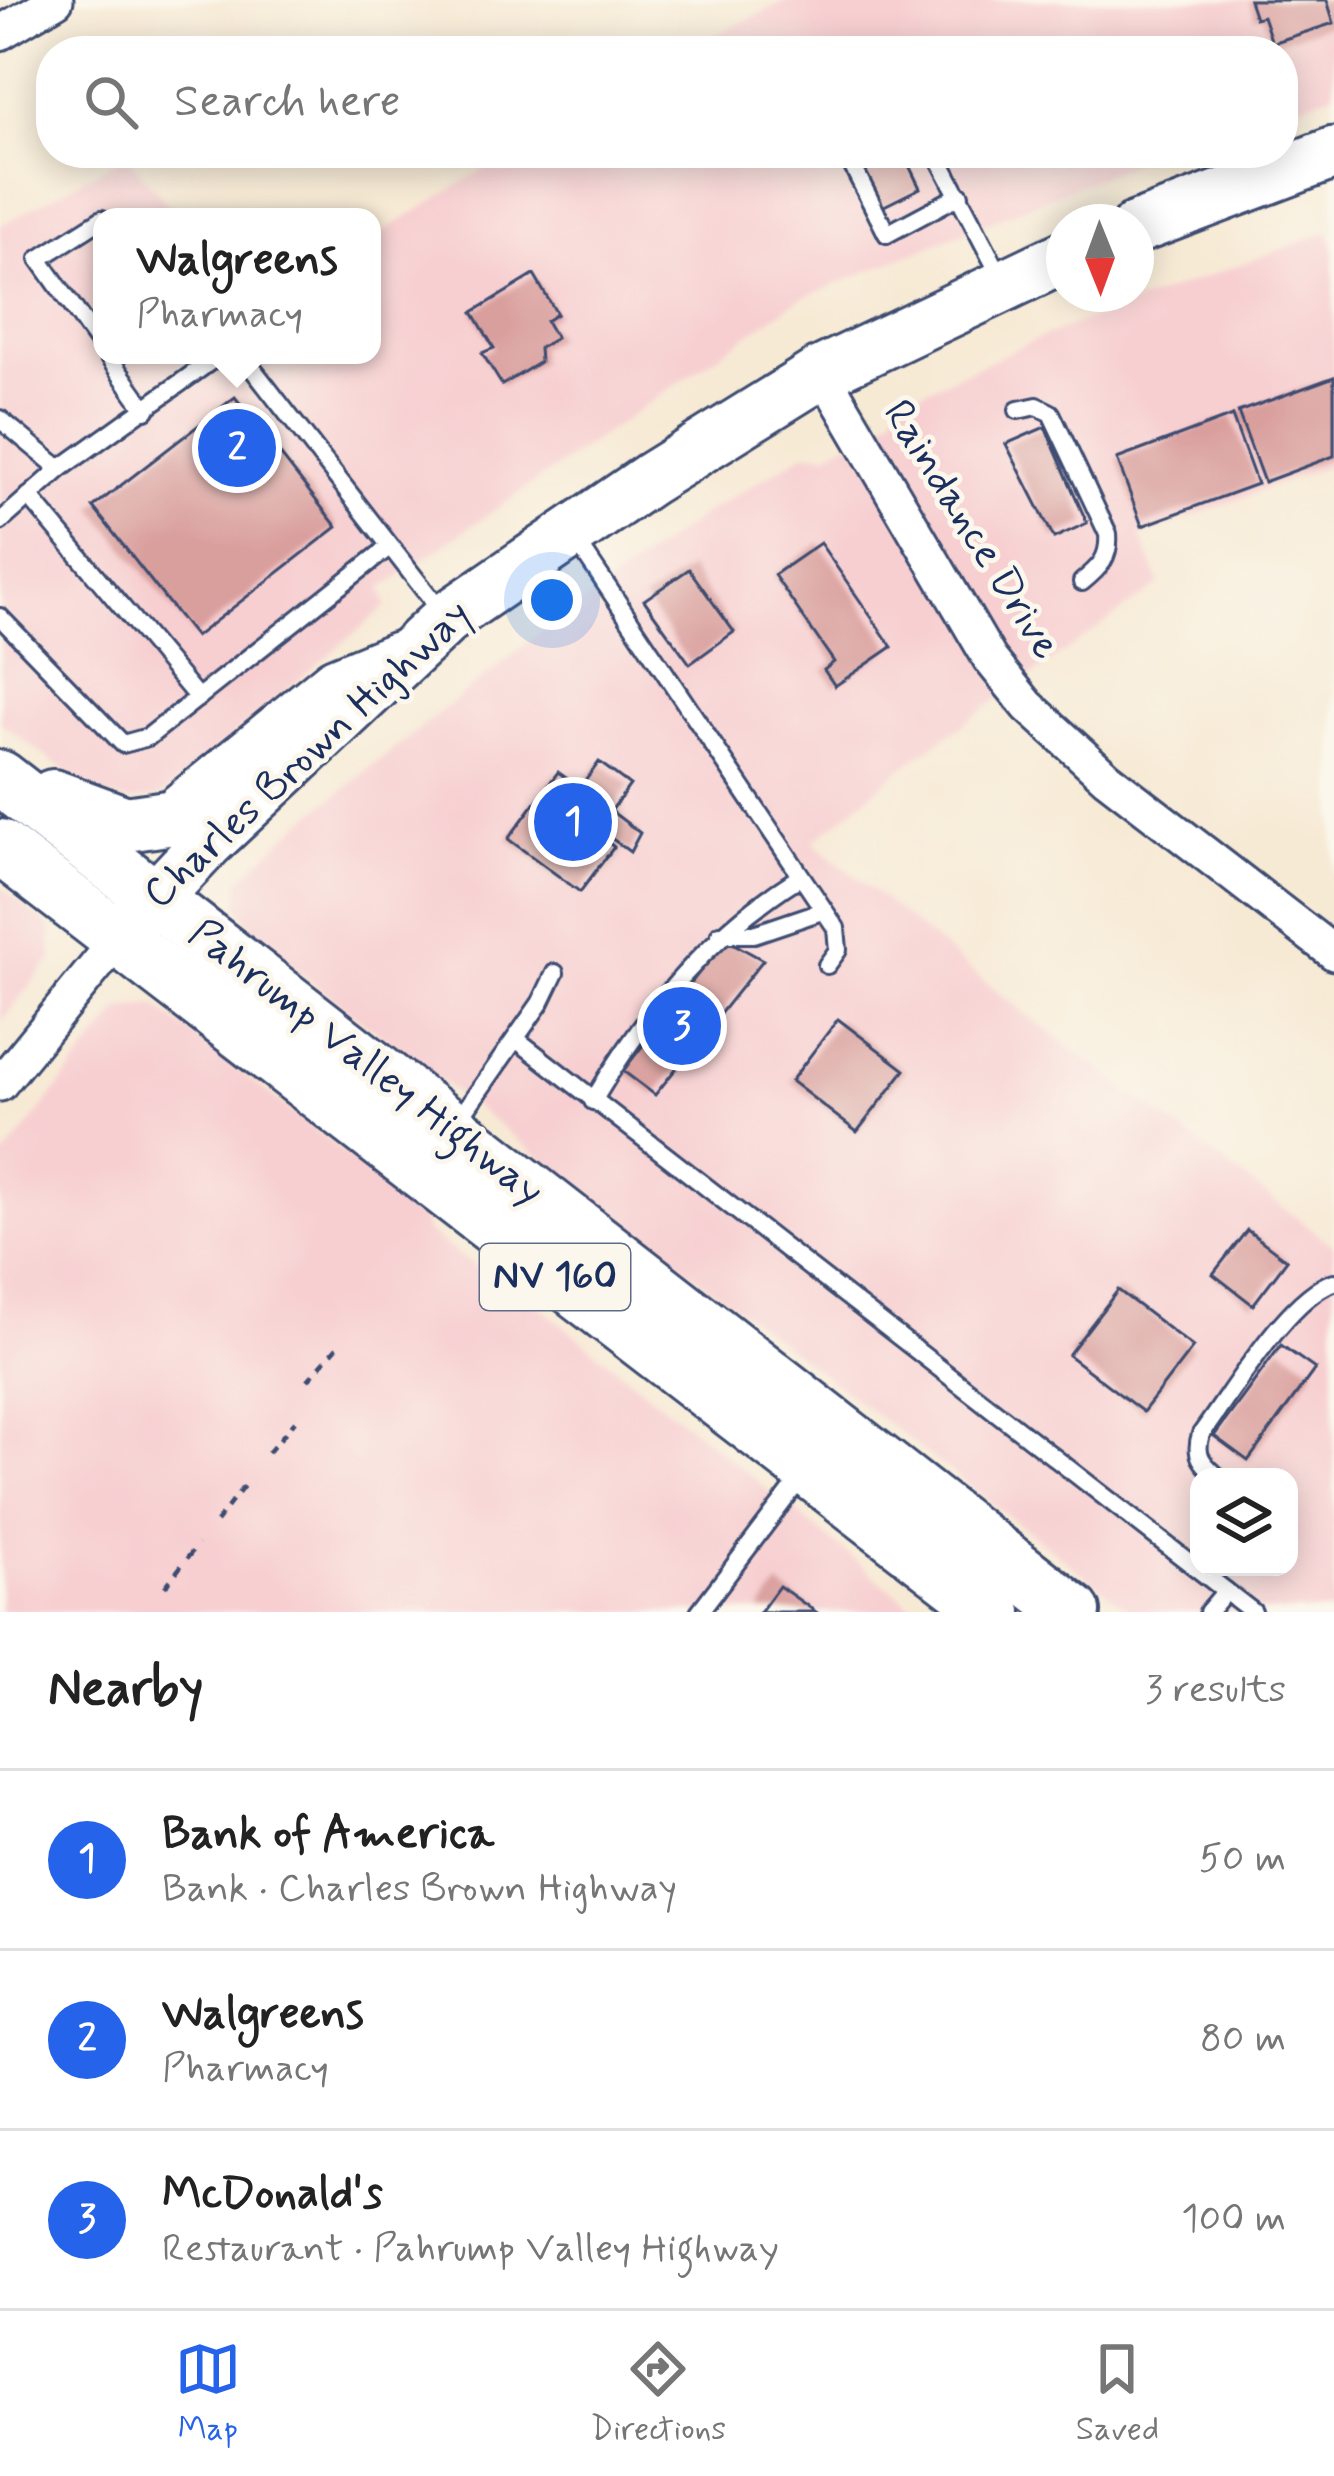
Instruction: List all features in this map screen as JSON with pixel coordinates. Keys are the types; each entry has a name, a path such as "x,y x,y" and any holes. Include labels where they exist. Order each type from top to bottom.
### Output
{"highway":[{"path":"5,782 108,820 159,822 188,810 336,685 399,659"},
{"name":"Pahrump Valley Highway","path":"5,782 669,1298 823,1450 956,1595 994,1612"},
{"name":"Pahrump Valley Highway","path":"0,847 482,1220 1073,1612"},
{"path":"482,1220 499,1207 516,1209 596,1268 669,1298"}],"main road":[{"path":"1298,167 1334,153"},
{"path":"1154,221 1294,168"},
{"name":"Charles Brown Highway","path":"119,938 153,897 447,618 570,532 822,372 1046,264"}],"street":[{"path":"0,33 56,0"},
{"name":"Raindance Drive","path":"822,372 990,659 1028,706 1107,778 1334,953"},
{"path":"0,1084 119,938"}],"lane":[{"path":"854,168 887,234 960,195"},
{"path":"945,168 1003,281"},
{"path":"93,226 39,259 93,334"},
{"path":"114,364 146,410"},
{"path":"0,522 60,469 212,364"},
{"path":"249,364 447,618"},
{"path":"1018,410 1036,406 1051,413 1108,533 1109,549 1102,565 1082,582"},
{"path":"0,419 60,469"},
{"path":"29,496 198,698"},
{"path":"570,532 798,878 836,928 838,950 827,965"},
{"path":"0,617 123,744 148,736 389,547"},
{"path":"593,1101 675,981 741,914 798,878"},
{"path":"720,934 754,934 821,910"},
{"path":"452,1129 516,1039 555,973"},
{"path":"516,1039 1253,1612"},
{"path":"1208,1468 1196,1448 1201,1434 1295,1309 1317,1287 1334,1282"},
{"path":"699,1612 823,1450"},
{"path":"1208,1612 1226,1591"}],"path":[{"path":"308,1380 337,1347"},
{"path":"268,1454 295,1421"},
{"path":"216,1522 247,1482"},
{"path":"165,1587 199,1544"}],"shaded area":[{"path":"788,0 1334,0 1334,93 1298,105 1298,36 713,36"},
{"path":"103,168 137,168 170,208 93,208 93,364 381,364 381,233 486,168 1120,168 798,300 382,588 387,606 160,797 128,802 94,793 0,722 0,226"},
{"path":"1328,232 1334,248 1334,463 1140,536 1160,584 900,769 813,842 1000,994 1334,1246 1334,1612 1133,1612 258,941 238,905 240,879 297,826 535,637 706,513 807,452 828,453 893,416 898,402 1110,312 1154,312 1154,296"},
{"path":"0,886 51,928 52,959 0,1023"},
{"path":"155,1005 424,1215 426,1231 484,1273 496,1271 920,1612 0,1612 0,1162 120,1010"}],"building":[{"path":"1249,0 1327,0 1334,23 1294,36 1270,36 1263,16 1255,18"},
{"path":"860,168 910,168 920,188 880,208"},
{"path":"534,275 557,314 546,321 556,338 539,348 540,362 502,385 482,353 494,348 473,312"},
{"path":"1334,377 1334,456 1264,482 1238,412"},
{"path":"235,397 337,527 195,637 93,507"},
{"path":"1232,416 1257,484 1142,526 1117,459"},
{"path":"1045,427 1087,523 1054,538 1006,444"},
{"path":"820,543 892,647 835,686 824,670 834,662 774,575"},
{"path":"689,569 734,632 690,664 644,600"},
{"path":"599,762 630,785 611,811 640,833 630,852 611,838 608,842 614,847 580,892 508,839 558,772 580,788"},
{"path":"725,939 763,960 655,1095 623,1071"},
{"path":"838,1019 905,1070 857,1132 791,1081"},
{"path":"1247,1230 1287,1260 1253,1305 1213,1274"},
{"path":"1118,1290 1193,1347 1143,1412 1068,1355"},
{"path":"1281,1345 1315,1369 1248,1461 1214,1436"},
{"path":"779,1586 816,1612 760,1612"}],"place":[{"name":"Walgreens","path":"237,448"},
{"name":"Bank of America","path":"573,822"},
{"name":"McDonald's","path":"682,1026"}]}
